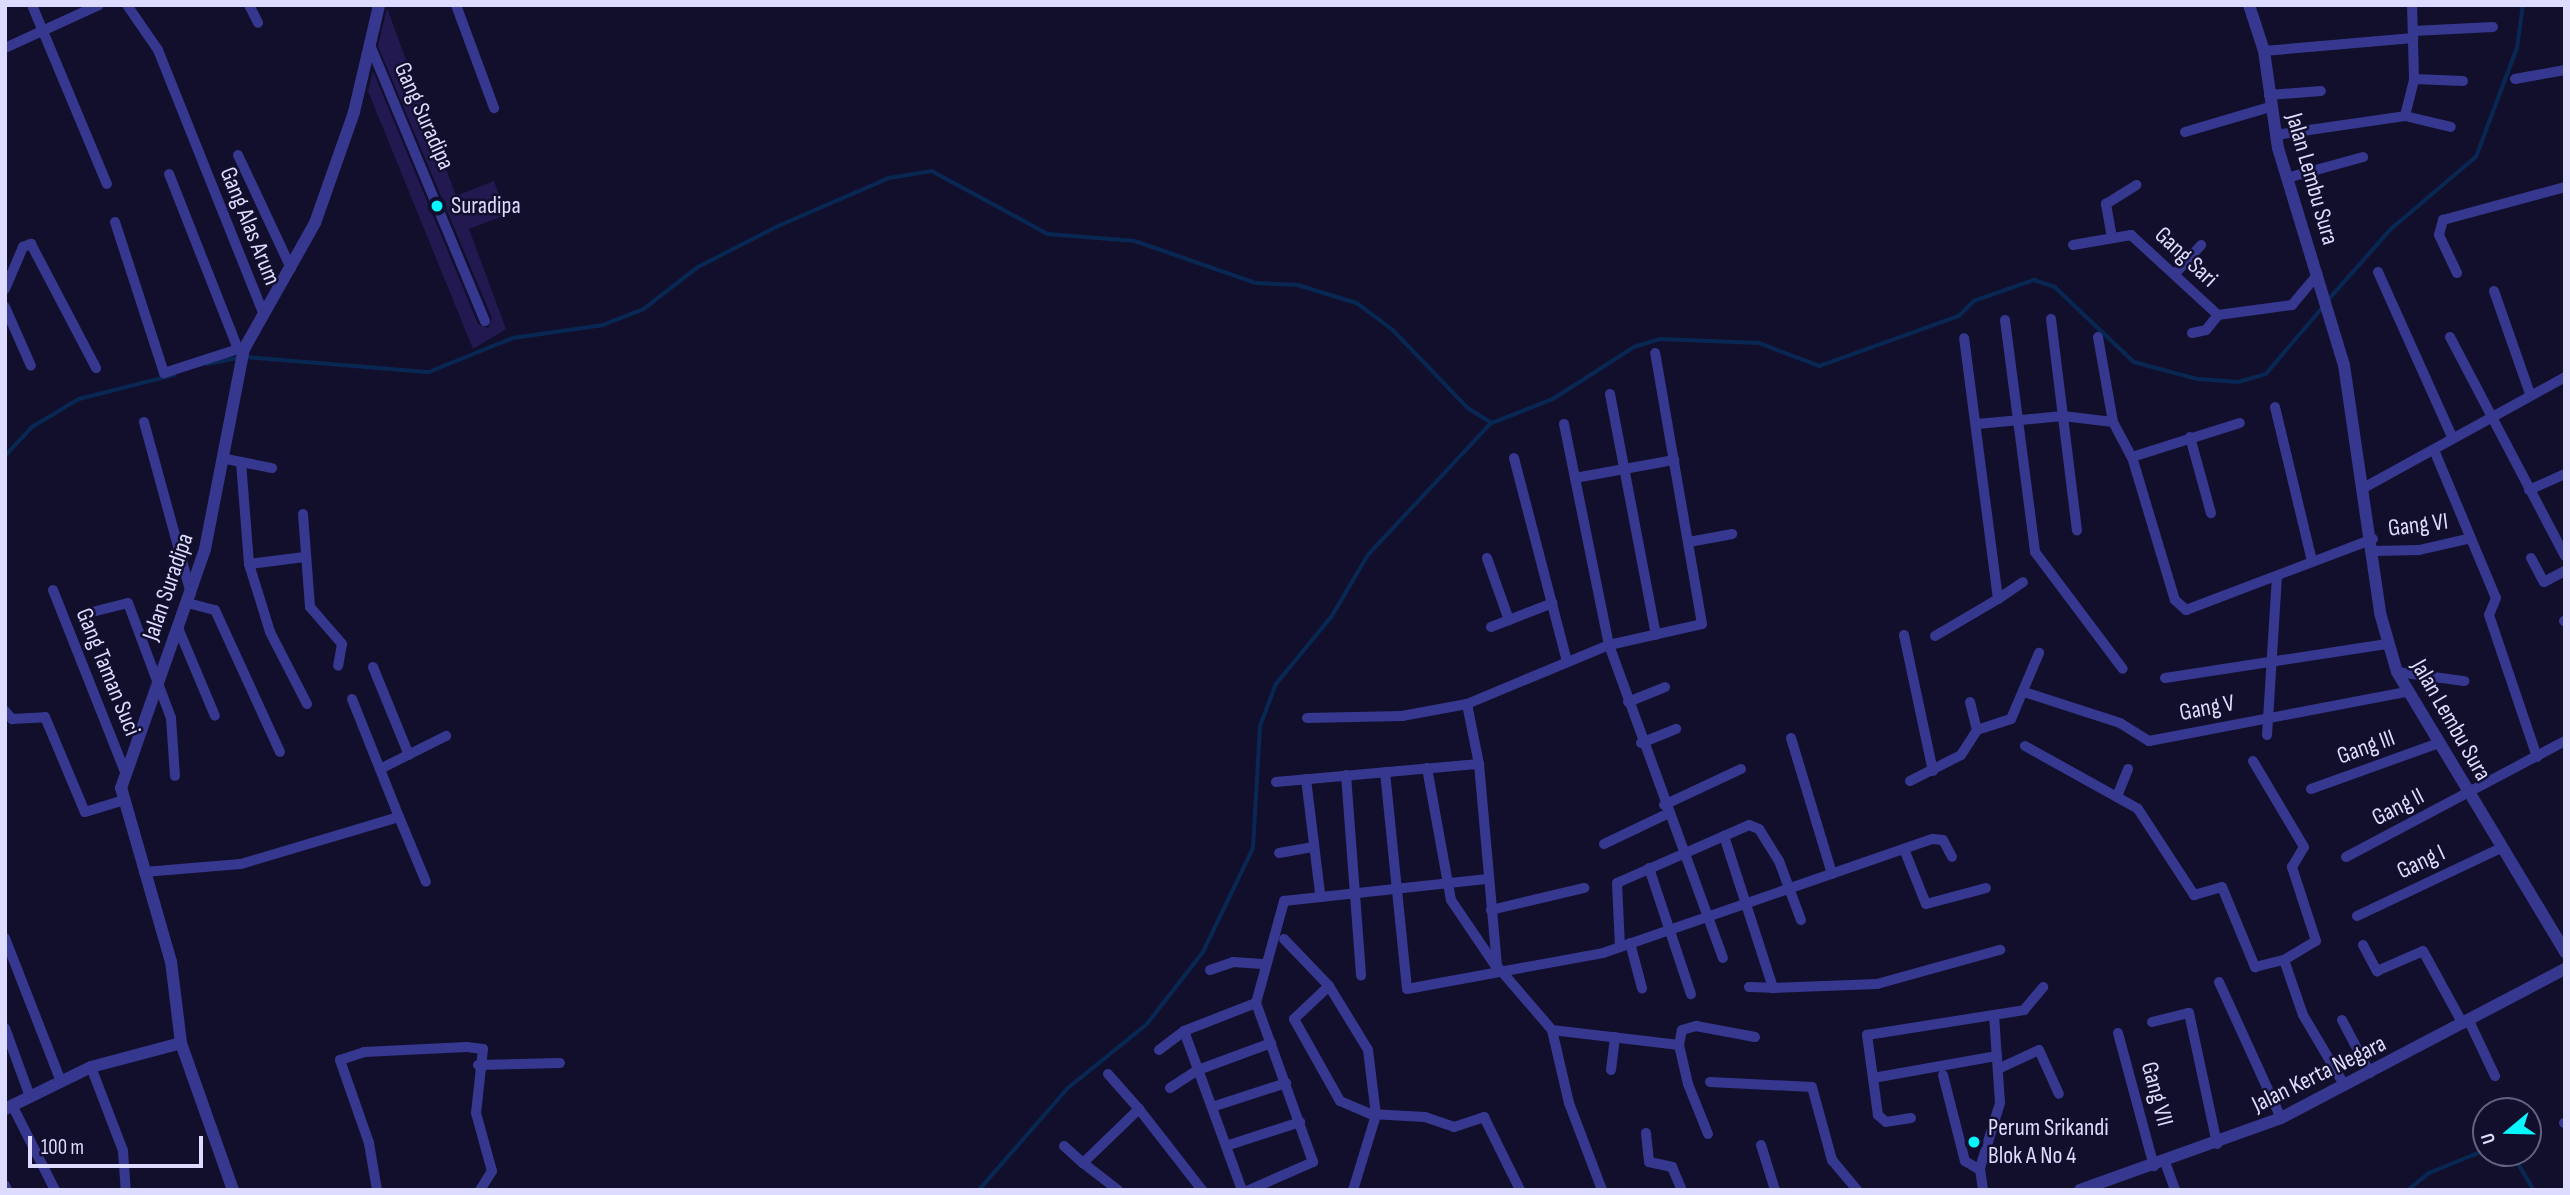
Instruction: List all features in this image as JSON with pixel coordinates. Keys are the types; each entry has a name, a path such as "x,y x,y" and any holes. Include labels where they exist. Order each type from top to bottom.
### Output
{"street":[{"path":"32,5 107,184"},
{"path":"5,48 99,5"},
{"name":"Gang Alas Arum","path":"127,5 158,50 262,310"},
{"path":"249,5 258,23"},
{"name":"Jalan Suradipa","path":"233,1190 181,1043 171,962 121,801 124,769 189,598 226,459 242,348 262,310 291,268 328,190 379,5"},
{"path":"456,5 494,108"},
{"name":"Jalan Lembu Sura","path":"2249,5 2264,51 2274,135 2336,327 2367,486 2388,644 2397,673 2436,744 2503,847 2565,952"},
{"path":"2405,116 2414,79 2412,5"},
{"path":"2264,51 2493,27"},
{"name":"Gang Suradipa","path":"370,45 485,321"},
{"path":"2515,79 2565,70"},
{"path":"2414,79 2463,80"},
{"path":"2185,132 2270,101 2321,91"},
{"path":"2274,135 2405,116 2451,127"},
{"path":"238,155 291,268"},
{"path":"2287,178 2362,157"},
{"path":"115,222 164,373 242,348 169,174"},
{"path":"2073,245 2112,238 2106,204 2137,185"},
{"path":"2457,273 2439,235 2443,220 2565,187"},
{"name":"Gang Sari","path":"2112,238 2132,235 2218,315 2292,305 2320,278"},
{"path":"5,289 31,244 96,368"},
{"path":"2175,274 2201,245"},
{"path":"2378,272 2452,437"},
{"path":"2494,291 2530,394"},
{"path":"5,307 32,366"},
{"path":"2192,333 2206,330 2218,315"},
{"path":"2051,318 2077,530"},
{"path":"2005,320 2035,552 2123,669"},
{"path":"2098,337 2113,422 2132,457 2190,437 2240,424"},
{"path":"2451,337 2565,556"},
{"path":"1964,338 1998,599"},
{"path":"1307,718 1402,716 1466,704 1609,645 1703,622 1655,353"},
{"path":"2367,486 2565,377"},
{"path":"1610,394 1657,635"},
{"path":"2275,407 2312,561"},
{"path":"1977,424 2063,416 2113,422"},
{"path":"144,422 189,598 215,610 280,752"},
{"path":"1564,424 1609,645 1641,743 1666,809 1687,852 1711,916 1723,958"},
{"path":"2190,437 2211,513"},
{"path":"2434,450 2468,538 2496,598 2489,615 2537,757"},
{"name":"Gang VI","path":"2132,457 2179,606 2194,612 2312,561 2373,545 2419,550 2468,538"},
{"path":"1514,458 1567,661"},
{"path":"226,459 272,468"},
{"path":"1575,478 1674,460"},
{"path":"241,462 249,564 270,632 307,705"},
{"path":"2529,490 2565,474"},
{"path":"303,514 310,607 342,644 338,666"},
{"path":"1689,542 1732,534"},
{"path":"249,564 305,557"},
{"path":"1487,558 1509,620"},
{"path":"2531,558 2544,582 2565,571"},
{"path":"2267,735 2277,576"},
{"path":"1935,636 2023,582"},
{"name":"Gang Taman Suci","path":"53,590 124,769"},
{"path":"96,611 128,603 156,683 172,718 174,776"},
{"path":"1491,627 1553,603"},
{"path":"178,628 215,716"},
{"path":"1904,635 1933,771"},
{"path":"2165,678 2388,644"},
{"path":"1910,781 1961,755 1977,730 2011,719 2039,653"},
{"path":"373,667 409,755"},
{"path":"2397,673 2464,681"},
{"path":"1628,702 1665,687"},
{"name":"Gang V","path":"2024,692 2120,723 2144,740 2406,692"},
{"path":"352,699 426,882"},
{"path":"1970,702 1977,730"},
{"path":"1466,704 1479,764 1498,968"},
{"path":"5,711 12,719 45,717 85,812 121,801"},
{"path":"1641,743 1676,729"},
{"path":"380,769 446,736"},
{"path":"1791,738 1832,874"},
{"name":"Gang II","path":"2346,857 2565,741"},
{"name":"Gang III","path":"2311,789 2436,744"},
{"path":"2025,746 2118,794 2145,817 2194,895 2222,887 2251,966 2284,960 2316,942 2292,867 2305,850 2253,761"},
{"path":"1276,782 1479,764"},
{"path":"1427,768 1444,879 1466,928 1552,1030 1569,1103 1602,1190"},
{"path":"1604,844 1741,769"},
{"path":"2118,794 2129,769"},
{"path":"1385,772 1398,884 1405,987 1625,945 1671,927 1711,916 1937,838 1952,856"},
{"path":"1346,775 1357,889 1361,975"},
{"path":"1306,779 1320,893"},
{"path":"144,872 241,864 400,817"},
{"path":"1642,988 1625,945 1613,888 1649,868 1749,825 1759,829 1791,888 1801,920"},
{"path":"1724,836 1750,902 1773,988"},
{"path":"1279,853 1313,847"},
{"name":"Gang I","path":"2357,916 2503,847"},
{"path":"1903,849 1926,904 1986,888"},
{"path":"1649,868 1691,993"},
{"path":"1249,1190 1311,1166 1300,1122 1256,1003 1262,964 1284,901 1320,893 1444,879 1488,879"},
{"path":"1491,910 1584,888"},
{"path":"5,938 60,1079"},
{"path":"1284,939 1329,986 1368,1050 1376,1115 1353,1190"},
{"path":"2363,945 2377,971 2423,951 2495,1076"},
{"path":"1749,987 1877,984 2000,950"},
{"path":"2284,960 2303,1015 2345,1086"},
{"path":"1210,971 1233,962 1262,964"},
{"name":"Jalan Kerta Negara","path":"2080,1190 2217,1144 2281,1118 2564,972"},
{"path":"2219,982 2281,1118"},
{"path":"1329,986 1294,1018 1340,1101 1376,1115 1425,1117 1454,1127 1485,1117 1520,1190"},
{"path":"1911,1118 1881,1120 1873,1078 1869,1032 1994,1016 2031,1007 2043,987"},
{"path":"1159,1050 1184,1031 1256,1003"},
{"path":"2152,1022 2189,1013 2217,1144"},
{"path":"1983,1190 1980,1170 2000,1103 1994,1016"},
{"path":"2342,1020 2370,1073"},
{"path":"1708,1134 1679,1045 1687,1025 1755,1037"},
{"path":"5,1028 29,1094"},
{"path":"1552,1030 1679,1045"},
{"path":"1184,1031 1242,1190"},
{"name":"Gang VII","path":"2118,1033 2159,1164"},
{"path":"1611,1070 1615,1037"},
{"path":"55,1190 9,1107 29,1094 91,1067 181,1043"},
{"path":"1170,1088 1198,1070 1271,1043"},
{"path":"377,1190 369,1143 340,1060 364,1052 467,1047 483,1049 478,1065 476,1113 492,1171 480,1190"},
{"path":"1998,1069 2039,1050 2059,1094"},
{"path":"1873,1078 1997,1056"},
{"path":"478,1065 560,1063"},
{"path":"91,1067 124,1151 126,1190"},
{"path":"1108,1074 1202,1190"},
{"path":"1943,1075 1965,1161 1980,1170"},
{"path":"1710,1082 1812,1087 1834,1165 1857,1190"},
{"path":"1212,1107 1286,1083"},
{"path":"1083,1163 1139,1109"},
{"path":"1226,1146 1300,1122"},
{"path":"1646,1133 1649,1162 1672,1167 1682,1190"},
{"path":"1761,1144 1775,1190"},
{"path":"1064,1146 1118,1190"},
{"path":"2159,1164 2175,1190"}],"building":[{"name":"Suradipa","path":"387,8 456,196 494,181 506,215 469,229 506,329 473,349 368,91 373,71 478,324 488,328 492,318 378,46"}],"waterway":[{"path":"2329,299 2391,229 2476,157 2517,48 2523,5"},
{"path":"245,357 429,372 513,338 603,325 644,309 698,267 776,227 889,178 932,171 1048,234 1135,241 1256,283 1298,285 1357,303 1393,330 1468,408 1492,423 1553,399 1634,347 1660,339 1759,343 1820,366 1959,316 1974,301 2034,280 2055,287 2134,362 2198,379 2238,382 2266,374 2322,308"},
{"path":"207,364 238,358"},
{"path":"5,456 32,427 79,399 174,375"},
{"path":"979,1190 1068,1088 1147,1024 1203,952 1253,848 1260,726 1276,684 1332,616 1368,555 1491,423"},
{"path":"2408,1190 2429,1173 2472,1156"},
{"path":"2520,1167 2534,1190"}],"place":[{"name":"Suradipa","path":"437,206"},
{"name":"Perum Srikandi Blok A No 4","path":"1974,1142"}]}
